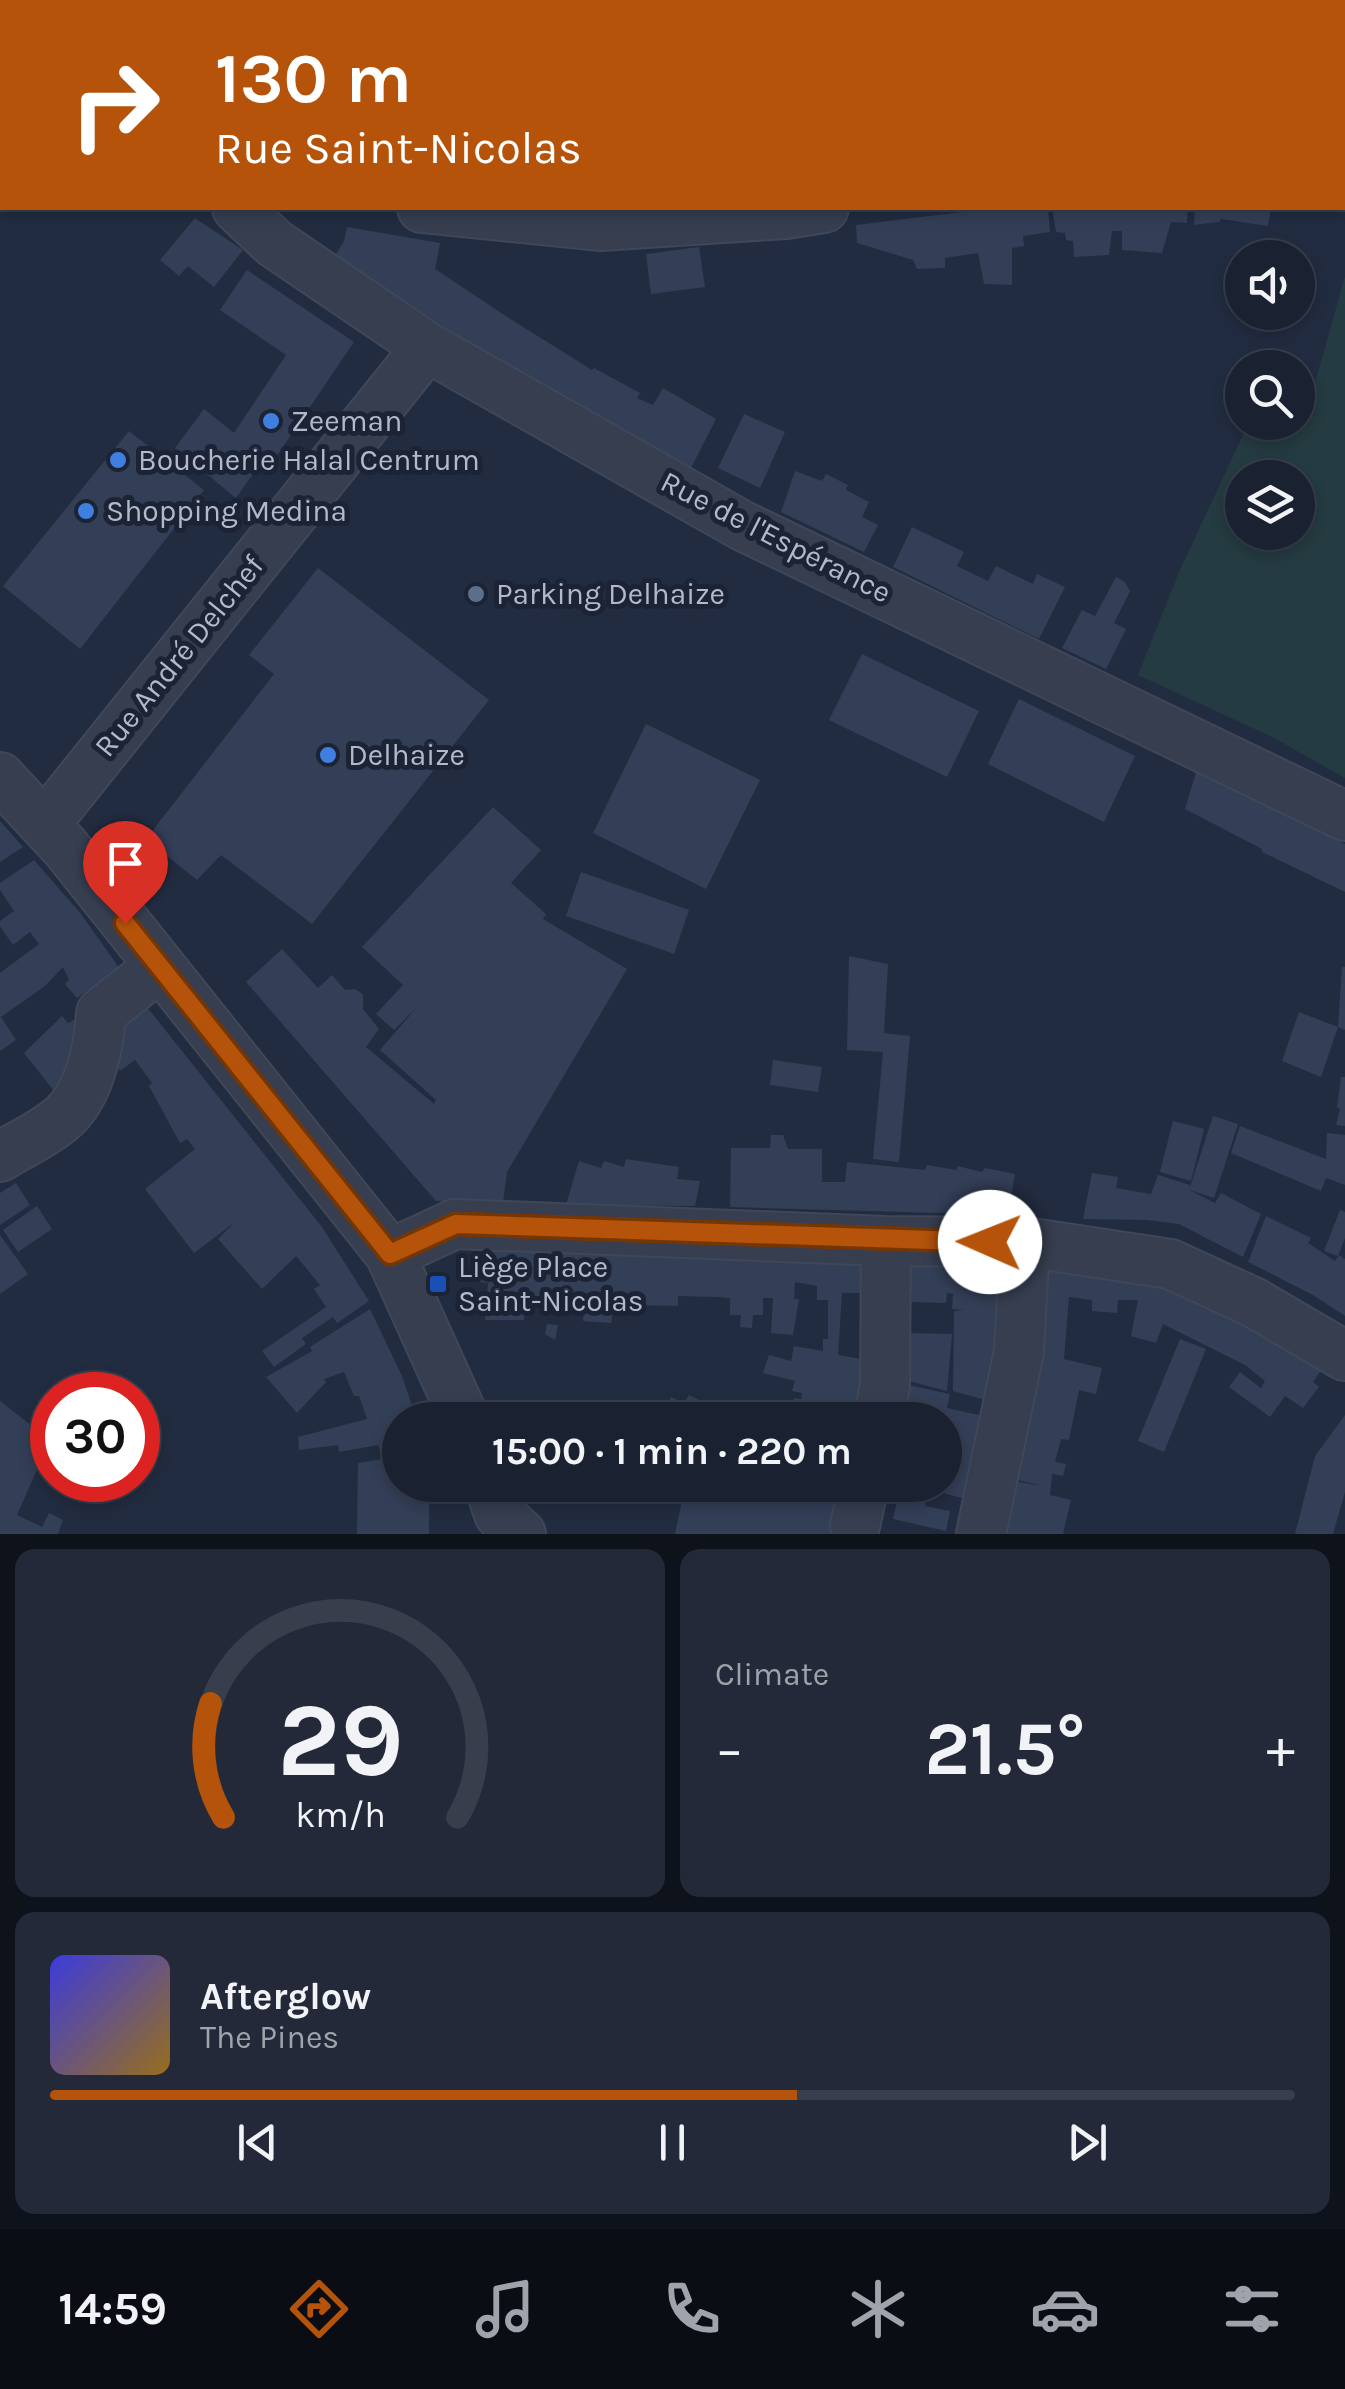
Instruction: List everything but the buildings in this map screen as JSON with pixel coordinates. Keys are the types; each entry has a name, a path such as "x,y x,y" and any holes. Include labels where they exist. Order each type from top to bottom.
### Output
{"street":[{"name":"Rue de l'Espérance","path":"238,210 274,243 427,348 741,525 1345,816"},
{"path":"442,210 600,226 811,210"},
{"name":"Rue André Delchef","path":"45,824 427,348"},
{"path":"0,776 45,824 390,1254 457,1402"},
{"path":"0,1157 62,1118 80,1092 100,1047 101,1014 160,967"},
{"path":"390,1254 456,1224 1025,1242 1170,1264 1252,1302 1345,1356"},
{"path":"882,1402 886,1386 886,1240"},
{"path":"980,1534 1019,1351 1025,1242"}],"green space":[{"path":"1345,276 1345,778 1274,738 1138,675 1179,572 1225,473 1225,550 1315,550 1315,460 1231,460 1241,440 1315,440 1315,383"}],"place":[{"name":"Zeeman","path":"271,421"},
{"name":"Boucherie Halal Centrum","path":"118,460"},
{"name":"Shopping Medina","path":"86,511"},
{"name":"Parking Delhaize","path":"476,594"},
{"name":"Delhaize","path":"328,755"},
{"name":"Liège Place Saint-Nicolas","path":"438,1284"}],"route":[{"path":"125,923 390,1254 456,1224 990,1242"}]}
